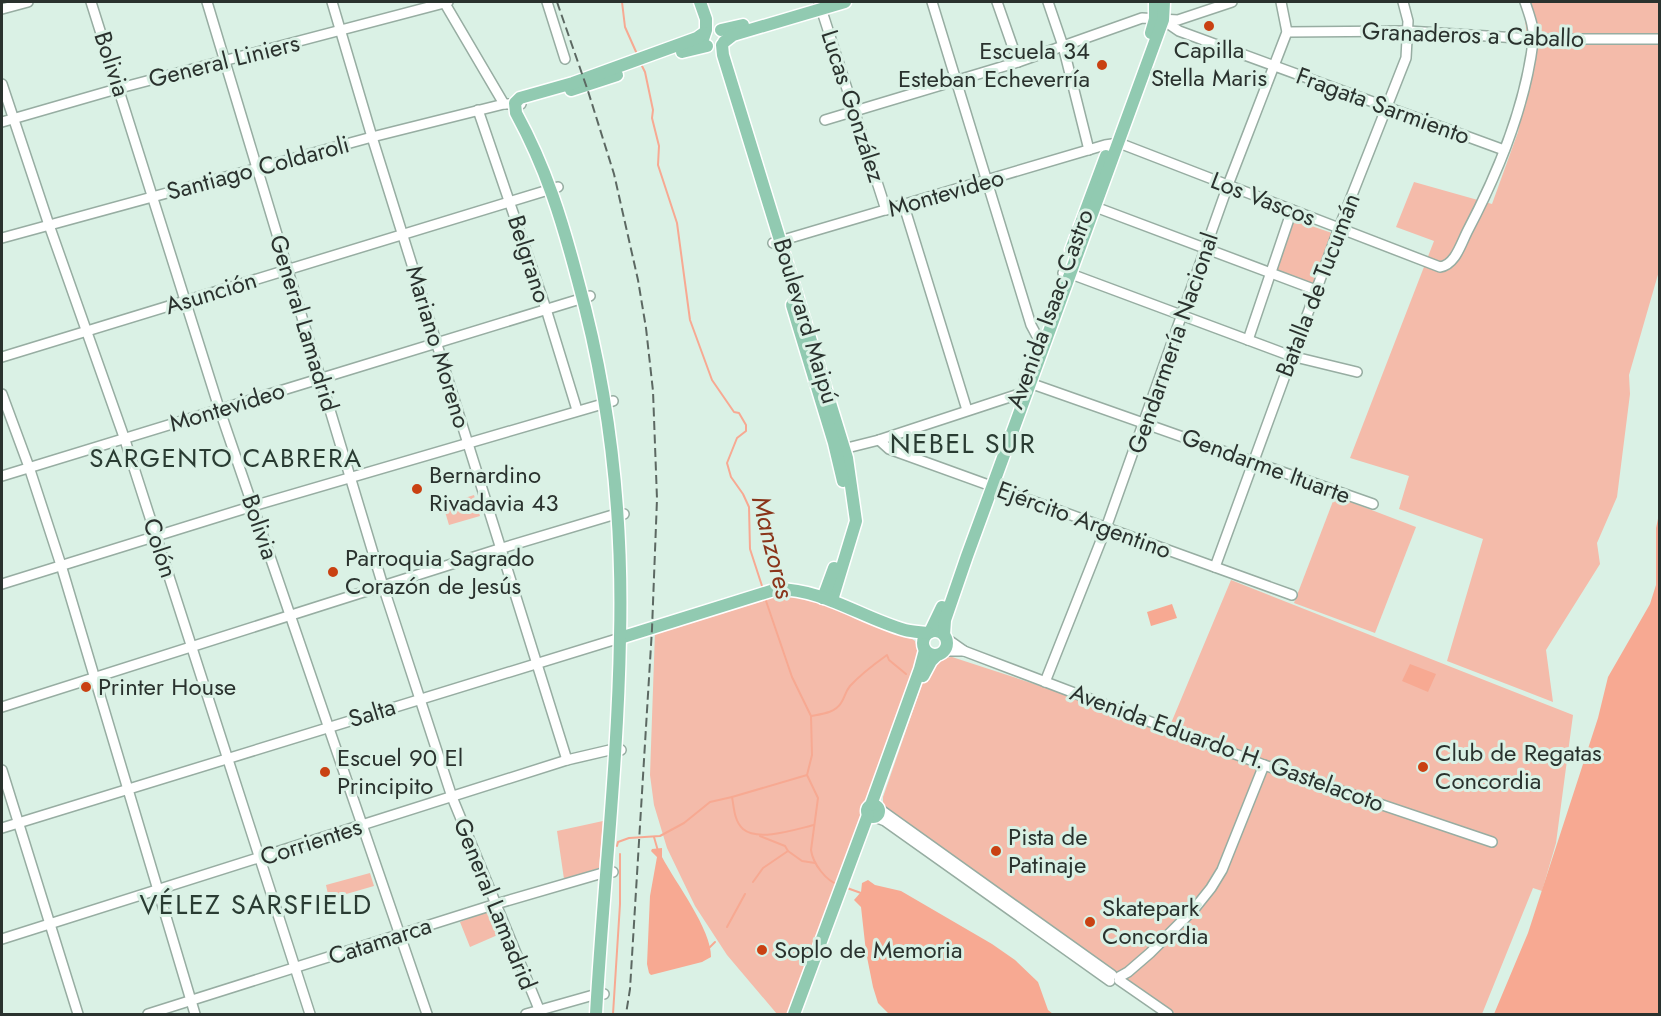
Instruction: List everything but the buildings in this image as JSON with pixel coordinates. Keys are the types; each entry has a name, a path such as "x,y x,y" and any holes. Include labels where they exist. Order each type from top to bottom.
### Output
{"main road":[{"name":"Boulevard Maipú","path":"700,2 723,55 840,450 848,527 828,599"},
{"name":"Boulevard Maipú","path":"708,2 714,38"},
{"name":"Santiago Coldaroli","path":"513,103 587,87 697,38 714,38 821,4 845,2"},
{"path":"1155,2 1159,20"},
{"path":"1159,20 1164,2"},
{"name":"Avenida Isaac Castro","path":"874,812 920,669 926,640 938,618 989,486 1159,20"},
{"path":"513,103 523,112 574,234 609,402 620,514 624,636 600,994 596,1014"},
{"name":"Avenida Isaac Castro","path":"1028,381 1039,340 1067,274"},
{"name":"Avenida Isaac Castro","path":"801,1014 832,922 925,671 943,645 945,620 989,486"},
{"name":"Salta","path":"624,636 777,589 792,589 828,599"},
{"path":"828,599 926,640 930,654 943,645 937,631 926,640"},
{"name":"Avenida Isaac Castro","path":"794,1014 832,922"},
{"path":"600,994 603,1014"}],"street":[{"path":"2,9 28,2"},
{"name":"Bolivia","path":"91,2 219,408 427,1014"},
{"name":"General Lamadrid","path":"207,2 383,586 452,797 540,1012"},
{"name":"Mariano Moreno","path":"332,2 499,549 567,760"},
{"path":"446,2 513,103"},
{"name":"General Liniers","path":"2,122 120,88 446,2"},
{"path":"546,2 565,59"},
{"path":"932,2 1031,326 1039,340"},
{"path":"998,2 1018,62"},
{"path":"1048,2 1063,46 1089,150"},
{"path":"825,120 1018,62 1142,18 1178,20 1233,2"},
{"path":"1281,2 1287,32"},
{"name":"Batalla de Tucumán","path":"1215,567 1339,228 1406,58 1408,21 1403,2"},
{"path":"1504,150 1520,104 1534,39 1525,2"},
{"name":"Lucas González","path":"821,4 886,210"},
{"name":"Fragata Sarmiento","path":"1159,20 1179,31 1504,150"},
{"name":"Granaderos a Caballo","path":"1287,32 1408,31 1534,39 1659,39"},
{"name":"Gendarmería Nacional","path":"1045,682 1106,528 1228,185 1287,32"},
{"name":"Colón","path":"2,84 124,437 310,1014"},
{"name":"Santiago Coldaroli","path":"2,238 372,137 513,103"},
{"name":"Belgrano","path":"478,110 546,309 577,410"},
{"name":"Montevideo","path":"777,242 1115,144"},
{"name":"Los Vascos","path":"1115,144 1440,267 1445,266 1455,256 1492,184 1504,150"},
{"name":"Asunción","path":"2,357 555,188"},
{"path":"1092,205 1316,290"},
{"name":"Lucas González","path":"904,206 967,410"},
{"path":"1248,340 1292,210"},
{"path":"1067,274 1291,356 1357,372"},
{"name":"Montevideo","path":"2,476 586,297"},
{"name":"Gendarme Ituarte","path":"1028,381 1373,504"},
{"path":"2,394 61,565 195,1014"},
{"path":"840,450 879,440 1023,394"},
{"path":"2,585 351,476 609,402"},
{"name":"Ejército Argentino","path":"879,440 889,449 1292,595"},
{"path":"2,707 499,549 620,514"},
{"name":"Salta","path":"2,828 624,636"},
{"name":"Avenida Eduardo H. Gastelacoto","path":"943,645 1263,765 1492,842"},
{"name":"Corrientes","path":"2,939 567,760 617,750"},
{"path":"1115,980 1150,953 1196,908 1211,888 1222,870 1263,765"},
{"path":"2,770 78,1014"},
{"path":"874,812 1115,980 1168,1014"},
{"name":"Catamarca","path":"148,1014 496,904 609,872"},
{"path":"1115,980 1156,1014"},
{"path":"526,1014 600,994"}],"shaded area":[{"path":"1523,2 1659,2 1659,271 1629,375 1630,394 1617,497 1597,543 1600,564 1546,650 1553,702 1447,661 1483,539 1399,509 1409,476 1350,458 1434,241 1396,227 1414,182 1492,204 1518,132 1530,64"},
{"path":"1294,220 1332,233 1313,284 1275,272"},
{"path":"474,495 480,516 449,525 443,505"},
{"path":"1335,496 1416,527 1375,633 1294,603"},
{"path":"1659,514 1659,1014 1494,1014 1528,933 1598,718 1608,677 1650,604 1656,585 1656,528"},
{"path":"1231,580 1573,715 1556,843 1542,891 1533,888 1482,1014 1176,1014 887,811 883,805 883,797 926,673 940,658 952,657 1169,728"},
{"path":"784,594 798,595 829,604 906,635 915,641 919,653 868,801 863,807 863,814 789,1014 777,1014 727,955 695,906 667,848 654,805 650,775 655,632"},
{"path":"1172,604 1177,618 1151,626 1147,612"},
{"path":"1410,664 1436,674 1428,692 1402,681"},
{"path":"603,821 599,868 564,879 557,831"},
{"path":"662,848 662,857 706,933 711,957 702,962 651,975 647,964 650,896 657,857 651,851"},
{"path":"370,873 374,886 329,899 326,885"},
{"path":"868,880 875,885 901,891 1015,960 1038,982 1048,1010 1053,1014 889,1014 878,1003 873,987 861,907 854,900 861,892 862,883"},
{"path":"486,911 493,915 500,934 470,947 460,922"}],"waterway":[{"name":"Manzores","path":"622,2 625,27 637,54"},
{"name":"Manzores","path":"640,62 645,72 653,110 652,118 659,146 658,165 677,223 690,320 712,380 746,425 746,431 737,438 727,463 731,477 749,507 750,549 763,589"},
{"name":"Manzores","path":"765,598 792,677 811,716 812,755 807,775 818,798 812,855 825,876 839,885"},
{"path":"811,716 835,709 841,703 848,688 887,655 889,660 906,674"},
{"path":"732,797 807,775"},
{"path":"617,846 618,842 629,838 660,836 684,823 710,802 732,797 738,822 750,833 768,835 814,825"},
{"path":"760,836 785,846 788,851"},
{"path":"654,837 658,851"},
{"path":"753,882 763,868 788,851 802,861 815,863"},
{"path":"613,1014 620,904 620,854"},
{"name":"Manzores","path":"847,888 861,893"},
{"path":"727,927 745,894"},
{"path":"708,949 715,942"}],"railway":[{"path":"557,2 614,174 638,280 653,391 657,499 652,629 630,989 626,1014"}],"place":[{"name":"Capilla Stella Maris","path":"1209,26"},
{"name":"Escuela 34 Esteban Echeverría","path":"1102,65"},
{"name":"Bernardino Rivadavia 43","path":"417,489"},
{"name":"Parroquia Sagrado Corazón de Jesús","path":"333,572"},
{"name":"Printer House","path":"86,687"},
{"name":"Club de Regatas Concordia","path":"1423,767"},
{"name":"Escuel 90 El Principito","path":"325,772"},
{"name":"Pista de Patinaje","path":"996,851"},
{"name":"Skatepark Concordia","path":"1090,922"},
{"name":"Soplo de Memoria","path":"762,950"}],"district":[{"name":"NEBEL SUR","path":"963,444"},
{"name":"SARGENTO CABRERA","path":"226,458"},
{"name":"VÉLEZ SARSFIELD","path":"256,905"}]}
